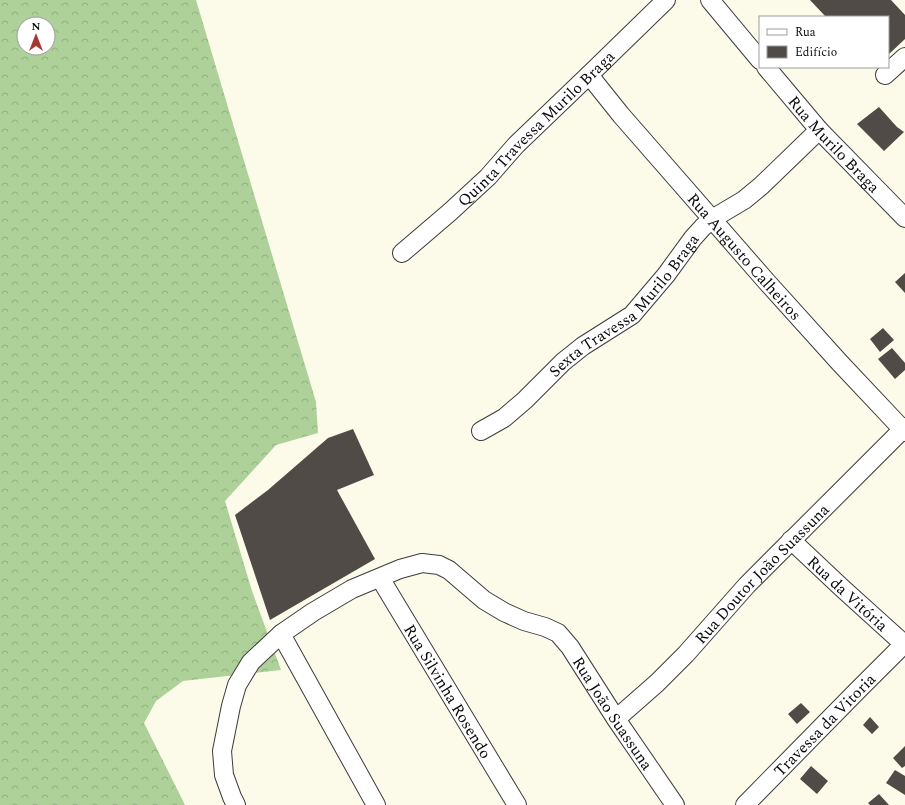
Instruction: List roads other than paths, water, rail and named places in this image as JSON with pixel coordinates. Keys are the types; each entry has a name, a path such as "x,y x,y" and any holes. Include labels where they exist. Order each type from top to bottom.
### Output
{"street":[{"name":"Quinta Travessa Murilo Braga","path":"402,253 488,177 516,145 666,0"},
{"path":"710,0 759,59"},
{"path":"885,75 905,57"},
{"name":"Rua Murilo Braga","path":"767,68 818,130 905,218"},
{"name":"Rua Augusto Calheiros","path":"589,76 712,219 835,357 904,429"},
{"name":"Sexta Travessa Murilo Braga","path":"481,431 504,418 525,400 563,362 583,346 632,315 666,276 693,238 712,219 744,200 761,186 818,130"},
{"name":"Rua Doutor João Suassuna","path":"616,719 686,654 747,586 791,540 904,429"},
{"name":"Rua da Vitória","path":"791,540 905,644"},
{"name":"Rua João Suassuna","path":"236,805 224,775 222,751 237,685 251,662 281,634 313,612 352,589 400,569 422,563 439,565 449,570 484,600 504,612 558,633 570,646 616,719 675,805"},
{"name":"Rua Silvinha Rosendo","path":"380,578 517,805"},
{"path":"281,634 376,805"},
{"name":"Travessa da Vitoria","path":"745,805 905,644"}]}
